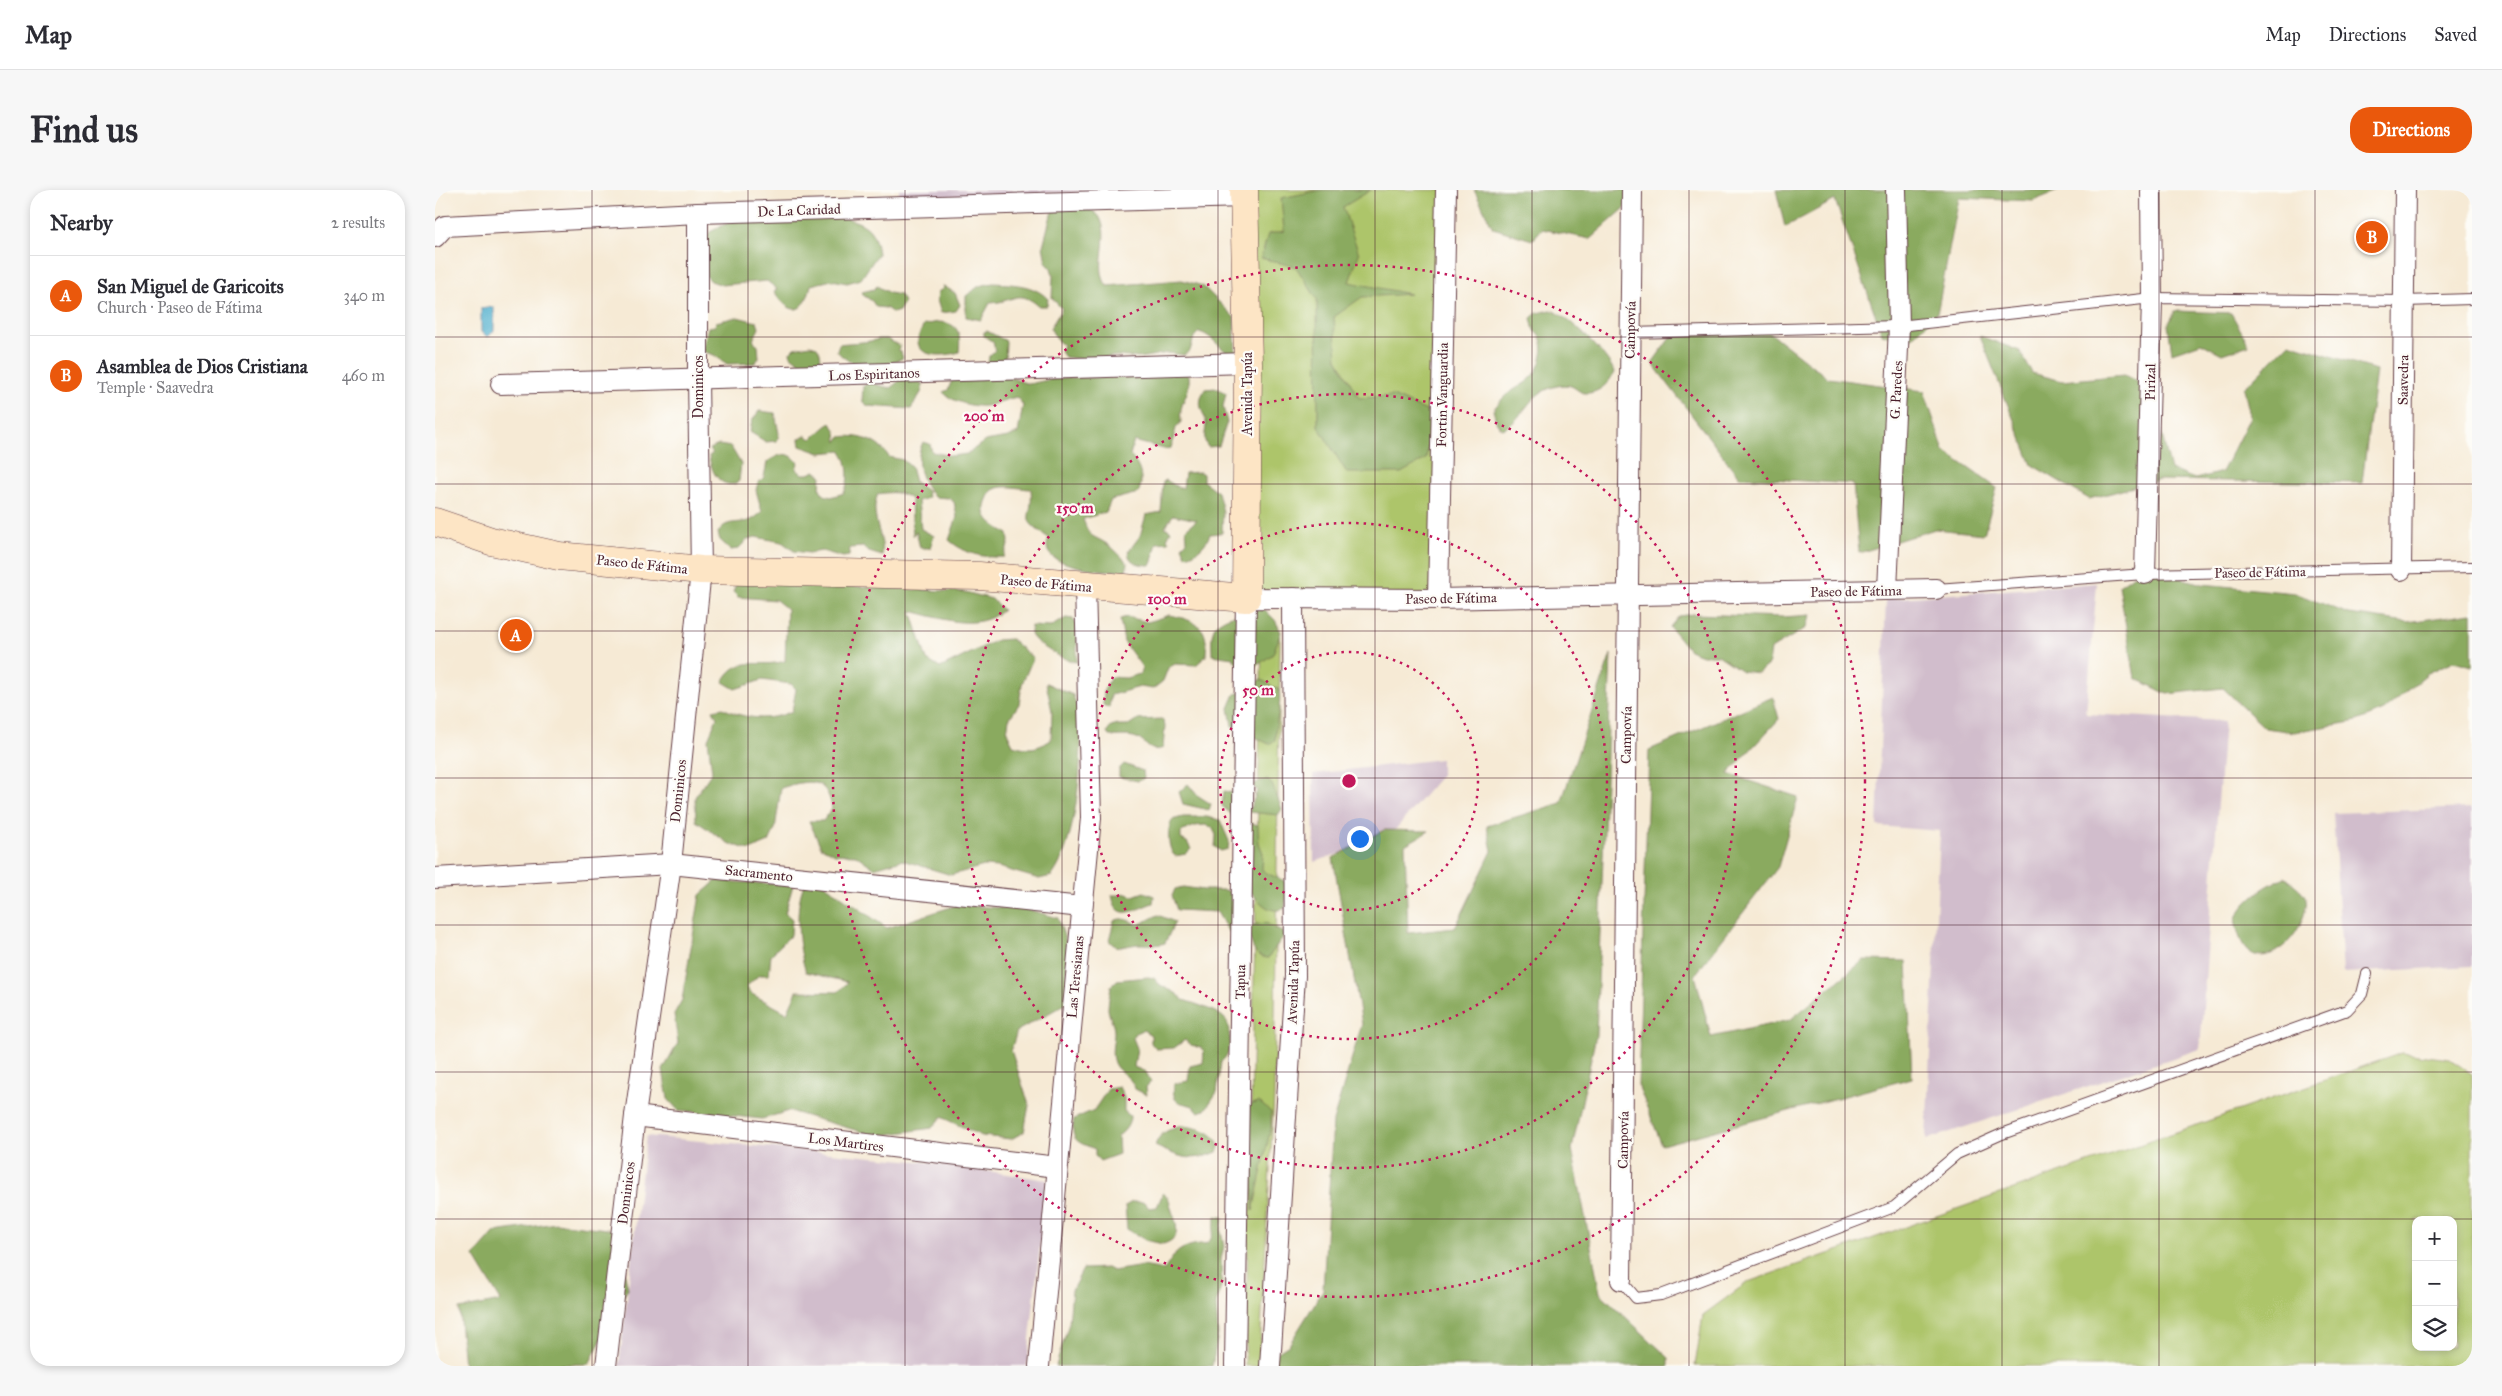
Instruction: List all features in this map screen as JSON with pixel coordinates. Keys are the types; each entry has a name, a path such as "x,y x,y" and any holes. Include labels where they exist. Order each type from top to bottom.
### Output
{"street":[{"name":"Fortin Vanguardia","path":"1439,599 1446,190"},
{"name":"Campovía","path":"1621,1280 1632,190"},
{"name":"G. Paredes","path":"1887,590 1899,326 1896,190"},
{"name":"Pirizal","path":"2145,574 2152,298 2151,190"},
{"name":"Saavedra","path":"2401,570 2405,190"},
{"name":"De La Caridad","path":"439,231 698,213 1244,193"},
{"name":"Avenida Tapúa","path":"1244,193 1248,363 1246,598"},
{"name":"Dominicos","path":"606,1366 635,1116 671,864 701,570 698,213"},
{"name":"Los Espiritanos","path":"501,384 1248,363"},
{"name":"Paseo de Fátima","path":"435,522 491,541 559,556 701,570 979,576 1246,598 1439,599 1936,589"},
{"name":"Las Teresianas","path":"1039,1366 1091,818 1085,586"},
{"name":"Tapua","path":"1235,1366 1246,598"},
{"name":"Avenida Tapúa","path":"1270,1366 1295,976 1293,598"},
{"name":"Sacramento","path":"435,878 671,864 1082,906"},
{"name":"Los Martires","path":"635,1116 1057,1167"}],"lane":[{"path":"1630,333 1899,326 2152,298 2404,301 2472,299"},
{"name":"Paseo de Fátima","path":"1936,589 2145,574 2472,567"},
{"path":"1621,1280 1636,1298 1661,1295 1893,1207 1957,1154 2002,1134 2347,1010 2362,994 2367,974"}],"shaded area":[{"path":"899,190 1157,190 899,198"},
{"path":"2097,583 2086,714 2224,721 2200,1049 1926,1140 1940,831 1877,826 1886,599"},
{"path":"1441,759 1441,776 1388,838 1314,862 1313,774"},
{"path":"2472,808 2472,966 2343,973 2333,813"},
{"path":"646,1136 926,1162 1047,1180 1027,1366 619,1366"}],"green space":[{"path":"1244,190 1446,190 1438,599 1246,598"},
{"path":"1321,190 1371,190 1343,207 1359,254 1349,282 1410,294 1362,297 1334,317 1337,359 1359,398 1393,396 1433,414 1426,459 1401,473 1347,473 1318,426 1317,299 1296,267 1261,258 1268,234 1284,231 1281,198"},
{"path":"1474,190 1633,190 1634,200 1590,239 1542,229 1532,240 1493,228"},
{"path":"1776,190 2060,190 2033,201 1959,198 1937,314 1907,342 1882,334 1835,200 1785,227"},
{"path":"1086,207 1099,216 1103,224 1102,270 1107,286 1182,280 1203,286 1234,317 1236,354 1229,354 1211,338 1199,332 1194,337 1190,351 1184,355 1168,353 1139,358 1116,356 1089,360 1065,357 1060,351 1063,345 1058,341 1050,328 1062,309 1052,298 1053,275 1051,268 1046,262 1043,246 1052,211"},
{"path":"832,213 864,225 873,235 878,254 861,279 847,283 832,280 811,285 805,302 796,309 786,305 774,291 777,289 767,281 722,285 711,281 706,276 706,237 710,232 729,222 752,218 779,223 774,218"},
{"path":"993,283 1022,286 1036,290 1048,299 1047,306 1039,306 1026,298 1016,297 990,303 981,320 966,317 966,296 979,286"},
{"path":"942,285 955,293 960,305 956,311 941,313 937,300 938,292 944,288"},
{"path":"877,286 889,293 900,295 904,302 899,311 893,313 886,308 876,307 872,301 863,295 862,292 874,289"},
{"path":"1551,310 1558,313 1587,337 1605,356 1614,372 1606,384 1594,392 1583,393 1566,385 1553,387 1541,392 1510,425 1503,429 1497,424 1493,410 1505,396 1527,382 1536,372 1541,360 1543,346 1539,335 1534,331 1531,318 1537,313"},
{"path":"2175,311 2231,313 2249,345 2222,354 2201,343 2172,353 2168,325"},
{"path":"737,317 757,322 759,328 753,340 758,346 759,358 755,363 727,364 714,355 702,351 708,327 715,326 716,322"},
{"path":"938,322 950,324 957,330 960,339 959,352 934,355 922,350 919,346 918,338 924,325"},
{"path":"1764,328 1828,378 1924,391 1944,451 1997,488 1984,534 1935,529 1859,553 1853,484 1739,477 1652,363 1675,331"},
{"path":"987,331 1006,341 1005,362 988,364 989,356 995,350 993,342 984,336 984,332"},
{"path":"1980,336 2020,351 2032,373 2062,381 2124,375 2150,388 2171,470 2195,479 2222,472 2250,417 2244,388 2289,343 2376,370 2362,483 2159,480 2089,499 2032,465"},
{"path":"887,339 900,346 898,350 903,358 886,364 868,365 851,362 837,351 839,344"},
{"path":"810,345 817,347 821,359 819,367 808,369 791,356 790,352 794,348"},
{"path":"1162,368 1189,375 1188,389 1181,408 1181,422 1176,428 1171,448 1164,449 1134,441 1130,455 1136,463 1141,477 1138,493 1111,500 1106,512 1083,519 1087,530 1092,535 1110,546 1128,563 1126,570 1109,571 1085,568 1054,558 1047,549 1049,538 1030,522 1031,489 999,488 989,494 985,513 994,525 1008,534 1009,542 1004,557 989,557 968,552 949,540 957,517 954,502 949,498 934,497 925,484 919,465 920,450 923,442 930,444 932,452 953,456 967,454 985,441 1008,437 1018,433 1023,405 1017,397 986,406 958,402 943,392 948,390 952,380 1002,375 1029,384 1057,378 1133,377"},
{"path":"902,379 917,379 922,384 922,391 911,409 868,406 862,401 863,386 869,383 890,388"},
{"path":"1216,388 1226,393 1223,407 1227,422 1219,446 1208,447 1205,442 1206,424 1200,404 1205,389"},
{"path":"759,411 775,413 779,434 777,441 766,442 750,432 752,421"},
{"path":"831,423 836,432 837,442 840,437 847,436 868,440 885,451 889,457 903,460 911,467 915,482 927,491 928,498 918,501 921,529 934,536 930,548 920,548 916,531 913,536 911,499 899,493 891,493 878,494 875,503 876,519 883,549 882,556 869,552 863,547 850,548 849,556 843,557 822,551 809,553 794,551 782,542 755,537 747,540 738,549 731,550 720,540 718,533 727,524 750,520 762,512 756,490 758,483 764,477 767,462 775,457 791,456 798,463 796,469 802,474 809,474 815,471 821,475 820,489 824,495 831,497 844,493 848,471 846,460 841,451 820,453 800,446 799,439 805,435 811,439"},
{"path":"719,445 731,447 741,464 739,481 735,484 724,483 714,472 709,456 713,453 709,449"},
{"path":"1200,472 1203,474 1203,481 1218,492 1223,512 1222,533 1210,534 1201,548 1186,556 1182,546 1187,541 1186,529 1197,520 1173,515 1165,527 1171,531 1167,539 1169,542 1157,543 1151,565 1133,561 1128,552 1140,536 1146,515 1161,512 1163,482 1166,480 1179,488 1183,488 1185,473"},
{"path":"2144,568 2202,584 2295,593 2349,614 2407,622 2472,613 2472,666 2454,661 2428,673 2384,710 2357,721 2294,732 2265,728 2223,688 2167,694 2135,678 2119,586"},
{"path":"792,581 827,588 849,586 965,592 992,599 1003,610 993,617 970,622 946,620 911,611 927,660 940,668 997,640 1011,639 1033,658 1022,684 1019,704 1009,719 1007,732 1013,745 1033,748 1051,740 1052,711 1046,683 1073,695 1081,726 1079,783 1067,845 1052,876 1039,879 998,867 984,866 951,875 902,860 874,868 856,855 835,854 821,847 809,821 823,821 832,809 826,790 821,785 814,783 799,783 781,788 775,829 769,842 750,850 728,843 696,821 695,797 712,772 708,739 717,718 713,710 723,708 748,717 775,717 792,711 796,689 791,684 762,680 735,689 723,682 729,673 742,665 785,661 787,609 776,600 738,597 733,592 736,584"},
{"path":"1264,609 1275,620 1281,632 1273,654 1249,671 1242,671 1233,658 1212,655 1212,636 1217,624 1242,610"},
{"path":"1693,614 1783,617 1811,615 1806,628 1771,649 1769,664 1758,673 1742,671 1718,655 1702,655 1689,650 1670,627 1679,616"},
{"path":"1169,615 1185,619 1200,627 1206,638 1206,656 1196,665 1175,664 1168,668 1163,681 1153,689 1140,687 1111,695 1109,708 1103,705 1104,690 1111,677 1126,678 1140,674 1142,667 1124,642 1120,619 1127,617 1148,622"},
{"path":"1066,618 1073,619 1077,628 1077,662 1051,652 1038,643 1031,634 1031,626 1050,627"},
{"path":"1278,632 1280,638 1274,1096 1259,1366 1245,1366 1262,638"},
{"path":"1611,654 1596,1035 1572,1149 1600,1293 1669,1358 1669,1366 1256,1366 1289,1345 1323,1290 1333,1121 1362,1024 1333,858 1384,830 1429,831 1405,845 1408,933 1455,928 1492,851 1487,826 1561,803"},
{"path":"1260,679 1279,690 1280,702 1275,740 1269,744 1232,726 1229,708 1235,694 1249,690"},
{"path":"1773,697 1779,719 1728,774 1798,797 1778,867 1695,975 1711,1037 1790,1020 1864,960 1907,961 1912,1078 1662,1145 1638,1085 1649,750"},
{"path":"1162,719 1165,726 1163,748 1154,749 1134,737 1109,736 1107,733 1111,726 1118,724 1117,726 1127,726 1136,720"},
{"path":"1124,764 1143,771 1144,778 1138,781 1119,777 1119,769"},
{"path":"1267,780 1272,784 1282,809 1278,815 1249,812 1257,791 1253,785"},
{"path":"1188,784 1197,795 1211,804 1209,810 1183,804 1179,792"},
{"path":"1224,791 1230,792 1239,804 1233,816 1222,806"},
{"path":"1183,817 1207,817 1220,820 1229,841 1228,849 1221,851 1215,847 1216,835 1212,827 1205,825 1195,826 1181,832 1181,839 1187,842 1191,849 1186,854 1175,856 1170,849 1169,828 1172,820"},
{"path":"1250,823 1258,825 1259,843 1263,853 1262,870 1285,881 1287,884 1285,908 1273,910 1267,908 1245,886"},
{"path":"2285,877 2301,891 2306,900 2302,920 2297,931 2280,949 2261,956 2252,953 2244,946 2238,932 2236,918 2253,896 2265,887"},
{"path":"816,879 887,928 957,905 1030,910 1058,918 1067,945 1067,1003 1017,1031 1011,1050 1029,1105 1024,1132 1011,1139 982,1136 941,1117 932,1128 876,1136 789,1111 762,1119 678,1110 668,1099 663,1070 678,1043 674,1014 682,1000 700,895 716,881 793,885 785,913 792,919 791,935 771,955 769,975 759,975 747,986 750,993 787,1013 797,991 838,992 848,982 806,972 803,963 798,928 799,905 804,885"},
{"path":"1183,887 1225,890 1245,898 1245,926 1266,923 1285,934 1268,958 1261,957 1255,951 1248,937 1242,933 1228,931 1217,912 1177,910 1172,896 1175,889"},
{"path":"1144,892 1154,896 1153,903 1128,912 1122,912 1114,904 1112,895 1122,895 1123,893 1133,896"},
{"path":"1158,915 1175,922 1165,943 1119,947 1112,944 1109,940 1114,921 1123,919 1138,925"},
{"path":"1154,978 1183,1000 1207,1008 1220,1015 1227,1022 1230,1045 1227,1054 1221,1062 1217,1092 1205,1110 1198,1112 1193,1106 1177,1101 1174,1096 1174,1084 1188,1081 1190,1066 1203,1063 1204,1051 1202,1048 1191,1045 1185,1040 1174,1048 1156,1049 1151,1043 1151,1035 1143,1030 1134,1034 1133,1038 1137,1048 1134,1067 1146,1072 1151,1082 1146,1087 1147,1095 1135,1089 1131,1081 1114,1063 1112,1051 1114,1029 1108,1009 1111,986 1117,980"},
{"path":"2402,1053 2450,1059 2472,1074 2472,1366 1695,1366 1703,1315 1748,1282"},
{"path":"1119,1087 1124,1097 1124,1111 1130,1116 1129,1122 1125,1130 1118,1136 1119,1154 1100,1161 1095,1156 1095,1149 1076,1140 1073,1132 1074,1119 1094,1110 1108,1089"},
{"path":"1259,1102 1271,1112 1271,1127 1253,1211 1253,1165 1232,1125 1251,1104"},
{"path":"1182,1126 1193,1127 1209,1133 1220,1145 1217,1152 1192,1158 1178,1156 1155,1146 1162,1134"},
{"path":"1163,1193 1169,1201 1177,1230 1173,1239 1163,1244 1145,1240 1127,1229 1125,1206 1132,1202 1144,1202 1149,1208 1157,1207"},
{"path":"1216,1216 1223,1217 1221,1232 1224,1246 1221,1260 1222,1283 1216,1304 1218,1335 1212,1366 1056,1366 1069,1323 1072,1290 1083,1269 1107,1268 1113,1271 1143,1266 1164,1270 1172,1258 1182,1249 1209,1241 1212,1237"},
{"path":"556,1223 615,1230 628,1288 589,1364 464,1366 459,1309 501,1301 474,1256 495,1232"}],"water":[{"path":"494,307 494,331 488,337 481,332 481,308"}],"place":[{"name":"Asamblea de Dios Cristiana","path":"2372,237"},
{"name":"San Miguel de Garicoits","path":"516,635"}]}
